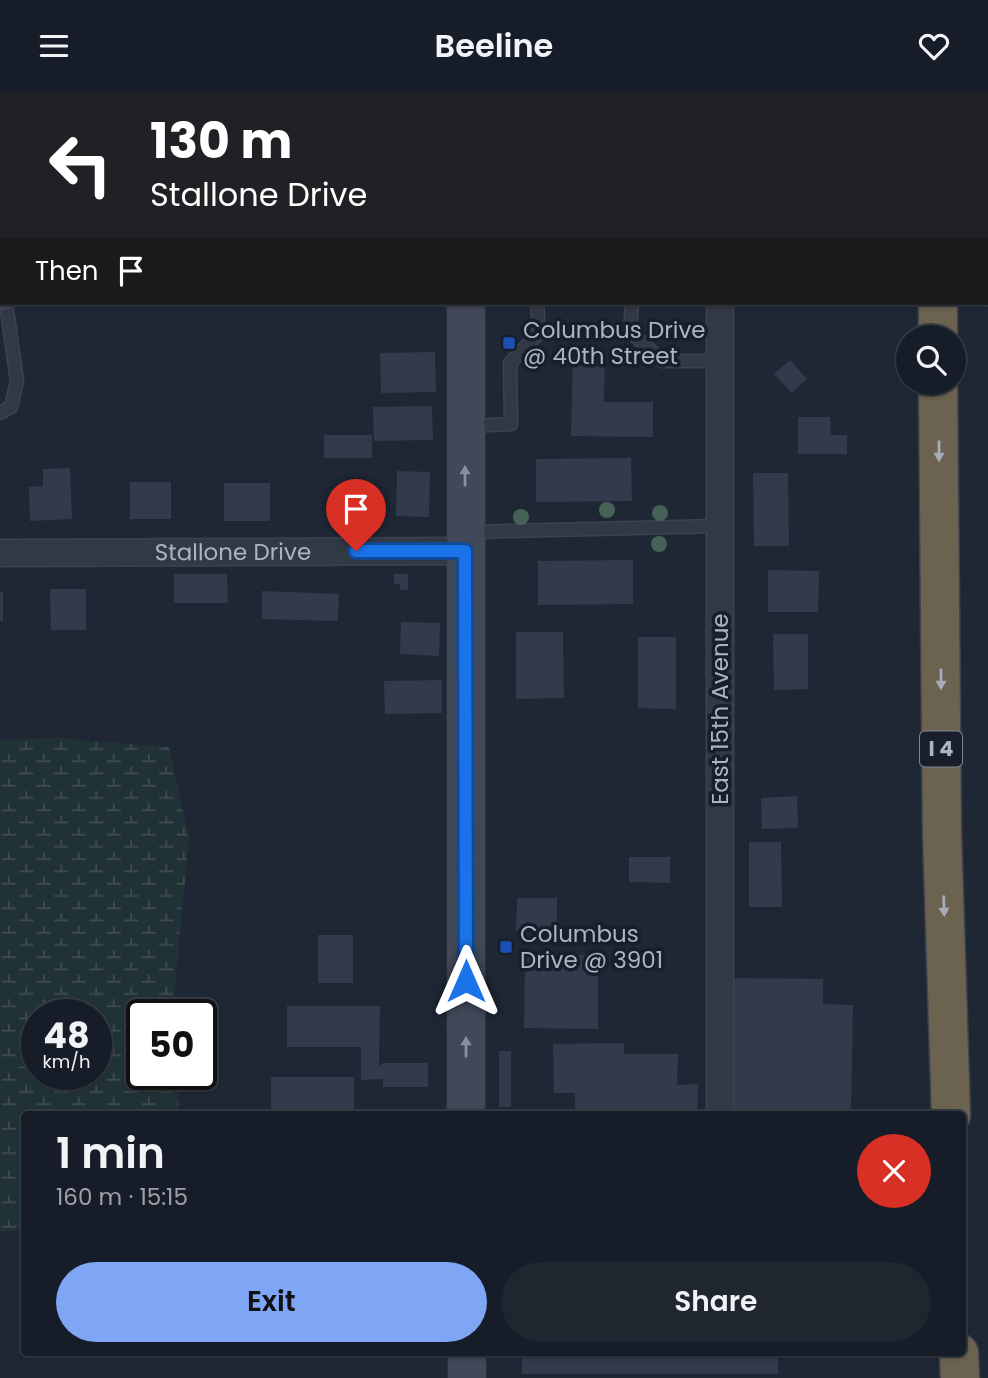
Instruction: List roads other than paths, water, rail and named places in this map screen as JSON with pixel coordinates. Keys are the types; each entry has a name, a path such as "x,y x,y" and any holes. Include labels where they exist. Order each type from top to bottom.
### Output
{"highway":[{"name":"I 4","path":"938,395 942,833 951,1111"},
{"path":"959,1356 960,1378"}],"main road":[{"path":"466,305 466,1111"},
{"path":"467,1356 467,1378"}],"street":[{"name":"East 15th Avenue","path":"720,305 720,1111"},
{"name":"Stallone Drive","path":"0,552 465,541"}],"lane":[{"path":"0,413 11,407 17,381 6,305"},
{"path":"537,305 539,333"},
{"path":"630,331 632,305"},
{"path":"465,426 511,424 510,363 539,333 630,331 662,361 720,361"},
{"path":"465,541 720,526"}],"place":[{"name":"Columbus Drive @ 40th Street","path":"509,343"},
{"name":"Columbus Drive @ 3901","path":"506,947"}]}
